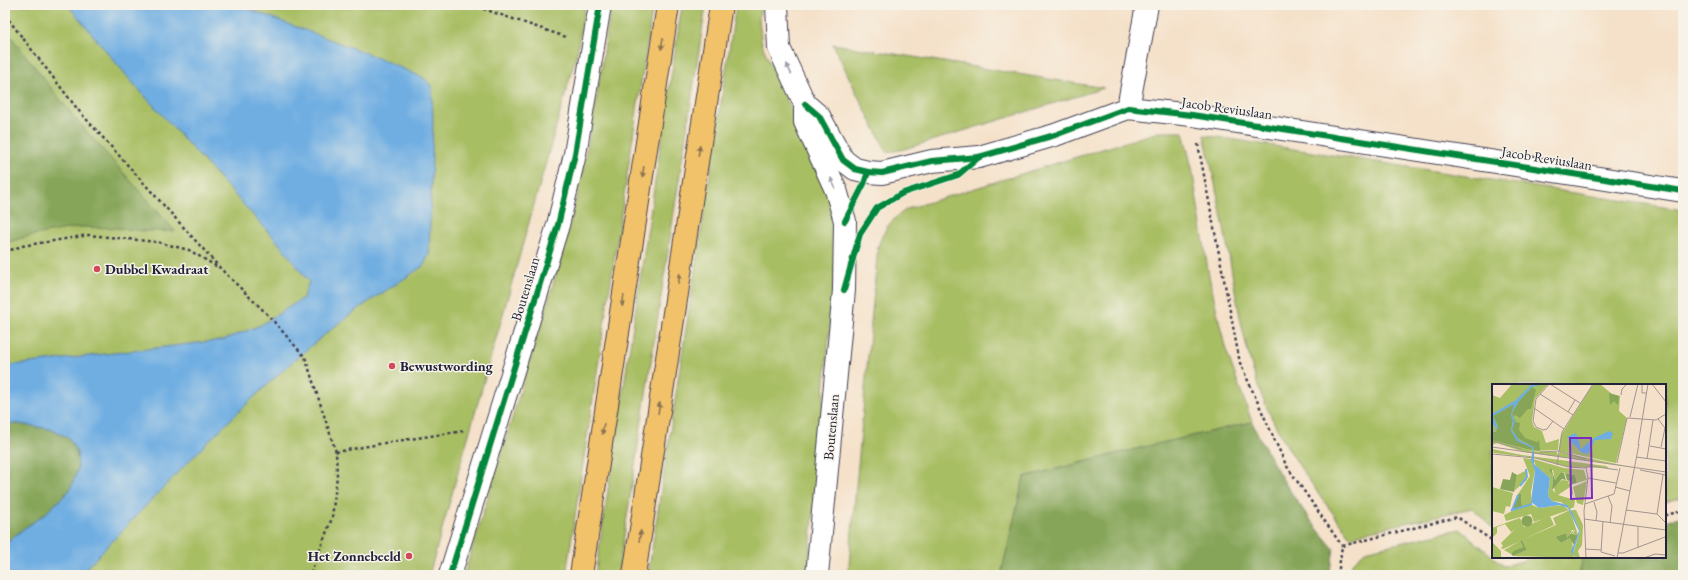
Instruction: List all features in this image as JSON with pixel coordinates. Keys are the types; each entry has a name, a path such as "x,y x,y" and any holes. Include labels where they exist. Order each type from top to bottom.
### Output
{"main road":[{"path":"581,575 668,5"},
{"path":"634,575 722,5"}],"street":[{"name":"Boutenslaan","path":"450,575 558,225 575,154 600,5"},
{"name":"Boutenslaan","path":"777,5 779,48 805,104 805,122 836,190 845,221 844,290 817,575"},
{"path":"1128,108 1147,5"},
{"name":"Jacob Reviuslaan","path":"805,104 819,116 843,160 855,168 868,172 882,173 932,161 979,157 1054,135 1128,108 1192,115 1683,191"}],"path":[{"path":"472,5 593,46"},
{"path":"5,15 79,111 221,269 268,315 305,357 336,452 337,476 332,518 310,575"},
{"path":"1192,115 1240,362 1286,466 1342,546 1338,575"},
{"path":"5,252 22,246 89,235 157,242 189,250 221,269"},
{"path":"336,452 390,442 495,427"},
{"path":"1666,515 1683,511"},
{"path":"1342,546 1457,517 1492,540"}],"green space":[{"path":"5,5 585,5 577,53 429,575 5,575"},
{"path":"611,5 653,5 566,575 464,575 562,255 577,196 596,103"},
{"path":"682,5 706,5 618,575 595,575"},
{"path":"736,5 761,5 759,19 762,45 828,191 836,230 835,268 808,575 648,575"},
{"path":"5,29 73,116 175,231 145,231 117,228 78,227 29,236 5,243"},
{"path":"833,44 1104,88 901,150 887,152"},
{"path":"1158,132 1183,132 1192,168 1209,276 1225,347 1252,422 1024,477 1001,575 848,575 878,246 889,224 907,209"},
{"path":"1204,135 1683,210 1683,497 1666,502 1666,384 1492,384 1492,528 1472,508 1370,531 1351,538 1311,484 1287,446 1266,407 1258,386 1244,336 1220,206"},
{"path":"1252,422 1269,456 1288,488 1310,520 1334,549 1329,575 1001,575 1024,477"},
{"path":"5,423 50,429 70,438 77,452 78,469 70,490 45,514 5,544"},
{"path":"1683,516 1682,575 1579,575 1583,558 1666,558 1666,521"},
{"path":"1460,529 1492,556 1492,558 1494,558 1504,566 1532,558 1583,558 1579,575 1350,575 1352,563 1365,551"}],"water":[{"path":"68,5 238,5 371,55 424,78 432,87 433,123 429,255 423,266 360,307 340,322 271,381 174,476 80,575 5,575 5,544 45,514 70,490 78,469 77,452 69,438 50,429 5,423 5,366 223,340 261,325 303,298 309,282 283,248 132,82"}],"cycle path":[{"path":"450,575 558,225 575,154 600,5"},
{"path":"805,104 819,116 843,160 855,169 868,172 882,173 932,161 979,157 1055,135 1128,108 1192,115 1683,191"},
{"path":"844,290 860,234 877,208 903,193 958,175 979,157"},
{"path":"845,221 864,184 868,172"}],"place":[{"name":"Dubbel Kwadraat","path":"97,269"},
{"name":"Bewustwording","path":"392,366"},
{"name":"Het Zonnebeeld","path":"409,556"}]}
